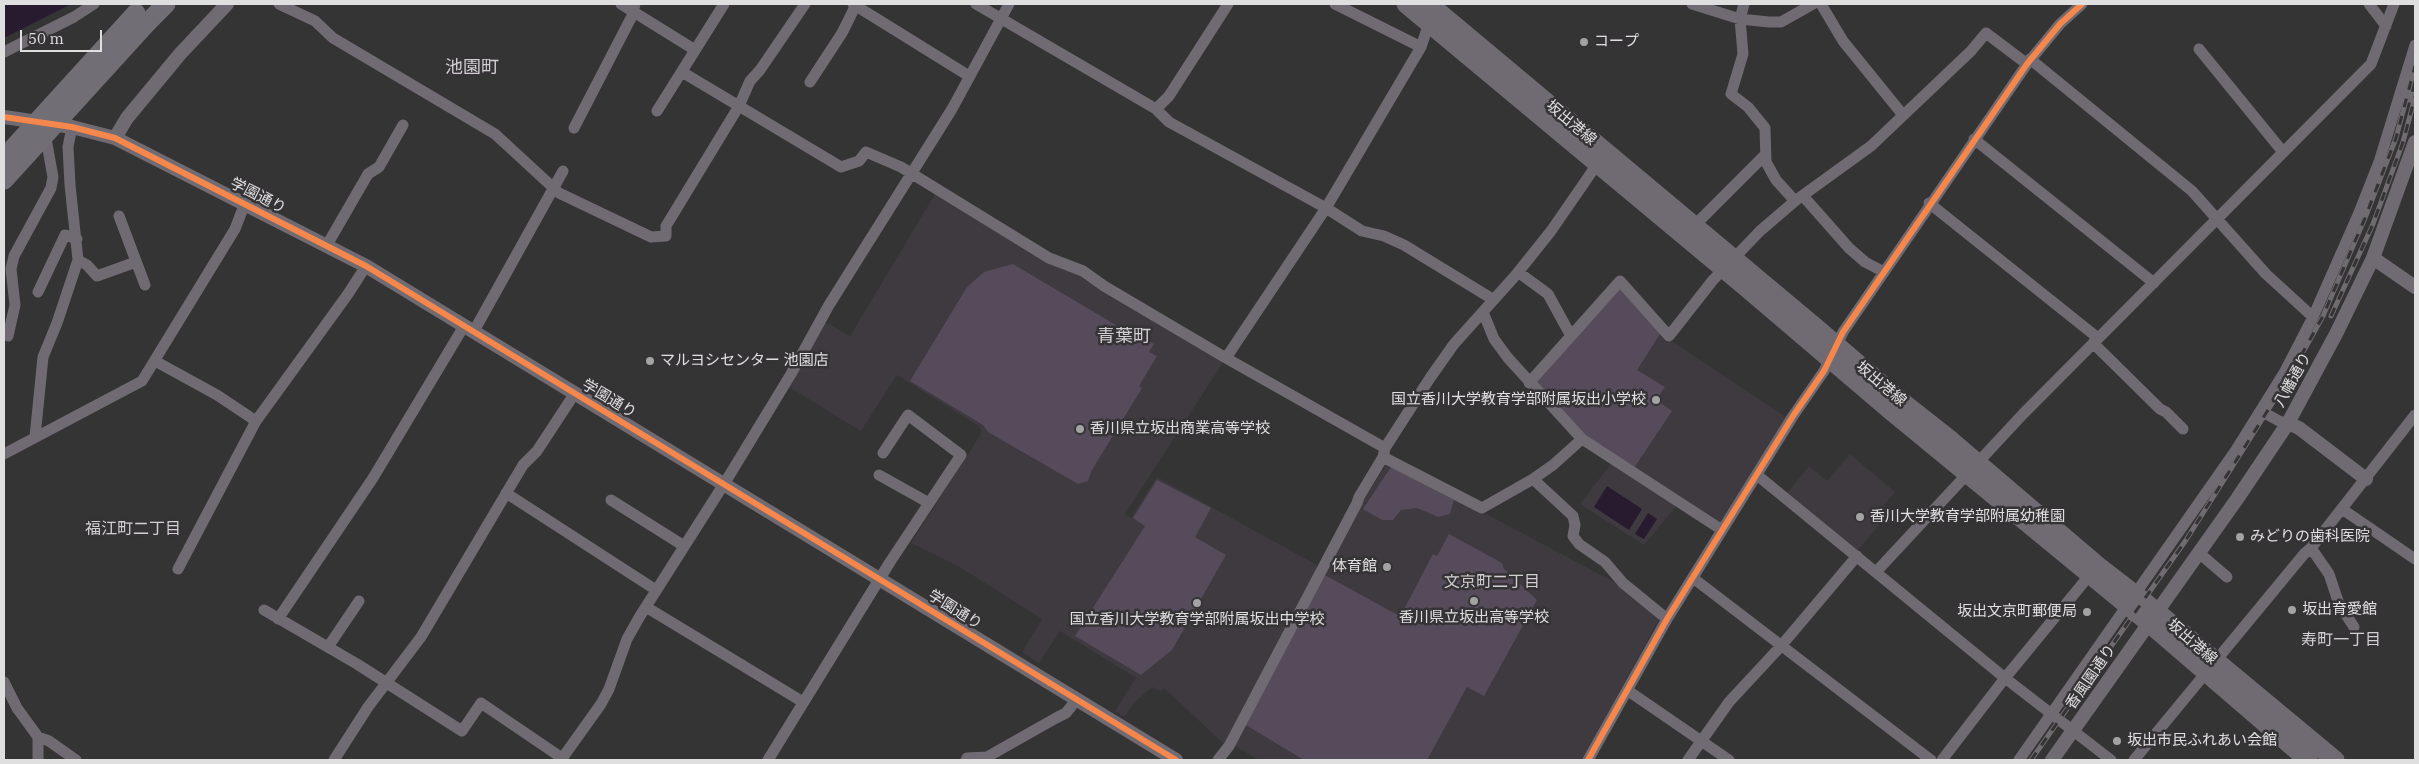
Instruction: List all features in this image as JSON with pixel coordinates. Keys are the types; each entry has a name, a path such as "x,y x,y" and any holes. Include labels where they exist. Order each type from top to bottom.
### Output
{"highway":[{"path":"4,158 143,13 166,4"},
{"path":"4,180 143,13"}],"main road":[{"name":"坂出港線","path":"1406,4 1430,9 1728,264 1836,347 1972,468 2094,571 2211,667 2335,760"},
{"name":"坂出港線","path":"1602,158 1694,226 1728,264"},
{"name":"坂出港線","path":"2211,667 2308,760"}],"street":[{"path":"4,52 74,17 94,4"},
{"path":"115,138 128,118 180,54 227,4"},
{"path":"279,4 315,21 333,38 496,134 554,188 651,237 666,236 666,226 739,106 750,81 760,70 805,4"},
{"path":"620,4 633,8 696,50"},
{"path":"657,111 724,4"},
{"path":"976,4 1156,109 1169,122 1326,208 1362,231 1384,236 1404,245 1494,300"},
{"path":"264,610 462,731 481,703 561,759 609,689 627,639 791,374 829,305 952,109 1009,4"},
{"path":"1156,109 1169,96 1228,4"},
{"path":"1335,4 1420,47"},
{"path":"1692,4 1740,19 1781,22 1812,4"},
{"path":"1744,4 1740,19 1743,54 1731,94 1748,107 1764,128 1765,155 1776,180 1799,198 1865,262 1884,272"},
{"path":"1821,4 1843,41 1903,115"},
{"path":"1588,760 1638,674 1667,619 1884,272 2028,62 2060,24 2082,4"},
{"path":"2369,4 2386,26"},
{"path":"1876,572 1972,468 2095,340 2371,64 2394,4"},
{"path":"810,82 842,32 854,5 969,76"},
{"path":"574,128 633,8"},
{"path":"1226,358 1326,208 1420,47 1430,9"},
{"path":"1529,383 1620,281 1669,336 1728,264 1760,231 1799,198 1871,146 1986,33 2028,62 2187,187 2266,274 2313,317"},
{"path":"2019,760 2226,465 2261,411 2313,317 2358,216 2379,162 2415,45"},
{"path":"2199,49 2283,152"},
{"path":"682,72 841,167 859,161 866,152 912,174 1048,258 1084,270 1104,286 1384,453 1482,508 1533,479 1553,465 1582,439"},
{"path":"2401,95 2415,98"},
{"name":"学園通り","path":"4,117 72,127 115,138 366,266 880,578 1168,758"},
{"path":"8,336 15,305 11,269 14,256 51,188 53,177 45,124"},
{"path":"327,245 368,174 379,167 403,125"},
{"path":"35,437 43,357 78,260 68,147 72,127"},
{"path":"1974,140 2154,283"},
{"name":"八幡通り","path":"2153,618 2288,423 2336,334 2373,258 2415,142"},
{"path":"1694,226 1765,155"},
{"path":"1218,760 1229,746 1359,497 1384,453 1454,344 1494,300 1551,231 1602,158"},
{"path":"278,619 373,478 469,328 563,170"},
{"path":"1930,203 2095,340 2160,410 2166,412 2183,429"},
{"path":"4,454 142,381 183,311 236,229 245,204"},
{"path":"119,216 145,285"},
{"path":"38,292 65,234 77,239"},
{"path":"2373,258 2415,287"},
{"path":"78,260 87,265 97,276 136,262"},
{"path":"178,569 256,421 348,294 366,266"},
{"path":"1518,272 1548,294 1571,336"},
{"path":"1483,312 1494,339 1508,358 1582,439 1722,530"},
{"path":"155,361 217,394 256,421"},
{"path":"334,760 368,707 421,637 506,493 524,465 537,451 575,393"},
{"path":"2261,411 2279,421 2300,428 2366,479"},
{"path":"2134,760 2304,554 2311,548 2366,479 2411,428 2415,415"},
{"path":"768,760 880,578 962,455 908,416 883,453"},
{"path":"879,475 929,503"},
{"path":"1757,475 2004,678 2111,760"},
{"path":"1533,479 1573,516 1575,525 1573,536 1579,544 1605,562 1623,583 1667,619"},
{"path":"506,493 656,590"},
{"path":"611,500 684,546"},
{"path":"2342,509 2415,559"},
{"path":"2311,548 2329,574 2339,604 2354,627"},
{"path":"2199,553 2227,577"},
{"path":"1688,760 1729,702 1781,646 1857,556"},
{"path":"1943,760 2004,678 2094,571"},
{"path":"1693,578 1931,760"},
{"path":"328,648 359,601"},
{"path":"646,607 803,702"},
{"name":"香風園通り","path":"2052,760 2153,618"},
{"path":"4,682 17,708 38,737 49,741 76,760"},
{"path":"1627,690 1729,760"},
{"path":"966,760 967,758 987,757 1061,716 1076,699"},
{"path":"38,737 38,760"}],"shaded area":[{"path":"4,4 71,4 4,38"},
{"name":"香川県立坂出商業高等学校","path":"935,194 1041,259 1064,270 1082,274 1224,361 1125,514 1131,518 1157,477 1317,565 1318,568 1225,745 1164,688 1160,691 1152,687 1134,703 1124,717 1115,711 1136,678 1060,631 1039,663 1022,652 1042,619 958,566 911,543 981,434 980,427 897,375 861,431 789,387 825,322 850,336"},
{"path":"1013,264 1131,334 1135,333 1154,344 1149,352 1157,356 1139,386 1142,388 1092,470 1088,481 1078,484 988,432 983,425 910,381 967,287 984,272"},
{"name":"国立香川大学教育学部附属坂出小学校","path":"1618,287 1670,340 1786,417 1721,522 1717,522 1682,499 1644,545 1580,504 1616,457"},
{"path":"1618,287 1662,331 1637,370 1665,387 1656,400 1672,411 1634,468 1583,435 1536,384"},
{"path":"1850,454 1895,492 1879,511 1886,517 1857,551 1787,493 1809,466 1827,481"},
{"name":"香川県立坂出高等学校","path":"1387,463 1618,584 1660,617 1583,760 1259,760 1233,745 1355,514"},
{"path":"1391,467 1454,500 1450,514 1438,517 1417,508 1401,510 1393,520 1382,520 1363,509"},
{"path":"1157,480 1211,508 1195,537 1226,555 1172,650 1141,675 1075,636 1145,526 1133,518"},
{"path":"1607,486 1642,509 1629,530 1594,507"},
{"path":"1648,513 1657,519 1644,539 1635,534"},
{"path":"1449,534 1502,563 1504,569 1537,600 1484,696 1467,687 1427,760 1304,760 1244,724 1323,574 1396,614 1402,613 1433,554 1437,556"}],"railway":[{"path":"2031,760 2186,540 2292,372 2323,316 2365,218 2396,138 2415,66"},
{"path":"2331,316 2373,224 2403,142 2415,97"}],"cycle path":[{"path":"1588,760 1667,619 1793,416 1824,371 1843,332 2027,64 2060,24 2082,4"},
{"path":"4,117 72,127 115,138 366,266 1176,760"}],"place":[{"name":"コープ","path":"1584,42"},
{"name":"マルヨシセンター 池園店","path":"650,361"},
{"name":"国立香川大学教育学部附属坂出小学校","path":"1656,400"},
{"name":"香川県立坂出商業高等学校","path":"1080,429"},
{"name":"香川大学教育学部附属幼稚園","path":"1860,517"},
{"name":"みどりの歯科医院","path":"2240,537"},
{"name":"体育館","path":"1387,567"},
{"name":"香川県立坂出高等学校","path":"1474,601"},
{"name":"国立香川大学教育学部附属坂出中学校","path":"1197,603"},
{"name":"坂出育愛館","path":"2292,610"},
{"name":"坂出文京町郵便局","path":"2087,612"},
{"name":"坂出市民ふれあい会館","path":"2117,741"}],"district":[{"name":"池園町","path":"472,68"},
{"name":"青葉町","path":"1124,337"},
{"name":"福江町二丁目","path":"133,529"},
{"name":"文京町二丁目","path":"1492,582"},
{"name":"寿町一丁目","path":"2341,640"}]}
